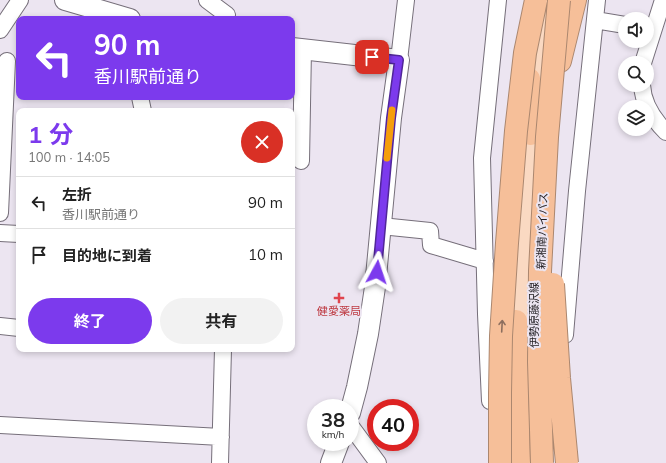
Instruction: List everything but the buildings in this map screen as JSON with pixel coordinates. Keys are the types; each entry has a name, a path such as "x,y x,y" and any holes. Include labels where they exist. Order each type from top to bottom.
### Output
{"highway":[{"path":"529,0 567,463"},
{"path":"500,463 501,336 507,243 516,131 525,53 536,0"},
{"name":"新湘南バイパス","path":"519,463 516,321 519,229 527,80 536,0"},
{"name":"新湘南バイパス","path":"542,463 538,362 540,136 560,0"},
{"path":"540,136 575,0"}],"main road":[{"name":"伊勢原藤沢線","path":"537,463 534,275 540,136 542,0"},
{"name":"伊勢原藤沢線","path":"523,463 522,305 525,219 540,136 555,0"}],"street":[{"path":"0,30 20,0"},
{"path":"67,0 120,16"},
{"path":"206,0 227,11"},
{"path":"354,399 368,334 375,287 391,118 406,0"},
{"path":"492,463 482,158 498,0"},
{"path":"576,463 566,335 577,191 597,0"},
{"path":"654,21 663,0"},
{"path":"595,20 618,24"},
{"path":"301,161 298,48 399,60"},
{"path":"0,213 9,62"},
{"path":"642,92 650,111 658,124 666,132"},
{"path":"381,226 430,231 431,245 485,262"},
{"path":"0,233 16,234"},
{"path":"0,326 16,328"},
{"path":"534,336 566,335"},
{"path":"220,463 223,352"},
{"path":"0,425 221,437"},
{"path":"359,437 378,463"},
{"path":"330,463 335,451"}],"slow traffic":[{"path":"387,158 392,110"}],"place":[{"name":"健愛薬局","path":"339,298"}],"route":[{"path":"372,57 399,60 391,118 377,272"}]}
